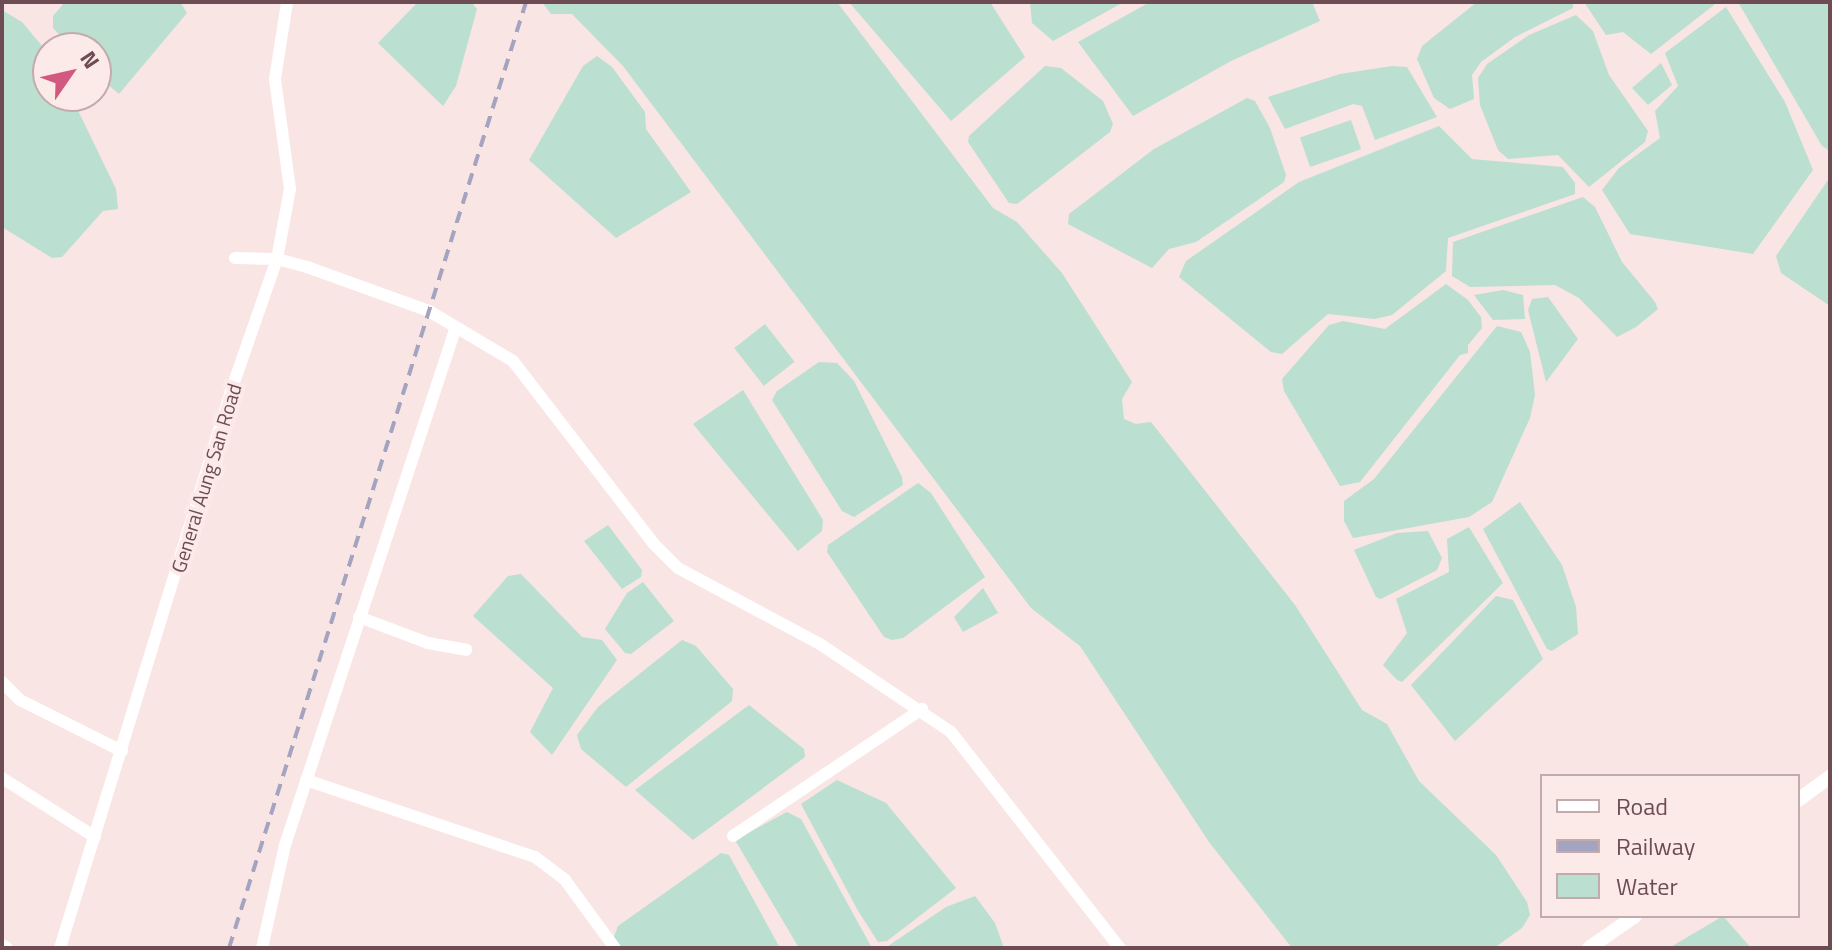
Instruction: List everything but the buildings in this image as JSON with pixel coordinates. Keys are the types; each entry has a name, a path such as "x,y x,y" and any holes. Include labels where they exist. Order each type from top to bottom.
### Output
{"street":[{"name":"General Aung San Road","path":"60,948 231,391 277,259 290,189 275,79 287,2"},
{"path":"235,258 277,259 429,311 513,361 530,378 653,543 678,568 820,644 922,709 973,755 1120,948"},
{"path":"262,948 306,780 456,327"},
{"path":"359,617 428,643 466,650"},
{"path":"2,682 20,700 122,751"},
{"path":"733,836 922,709"},
{"path":"1800,799 1830,777"},
{"path":"2,778 95,837"},
{"path":"306,780 535,857 565,880 615,948"},
{"path":"1589,948 1632,918"}],"water":[{"path":"65,2 180,2 187,13 119,94 112,88 112,32 57,32 53,28 53,16"},
{"path":"418,2 471,2 477,9 456,86 443,106 378,43"},
{"path":"542,2 837,2 993,208 1017,222 1062,273 1132,382 1122,399 1124,419 1136,424 1151,422 1295,605 1362,710 1387,724 1419,781 1496,855 1527,902 1530,915 1522,928 1494,948 1292,948 1209,842 1080,646 1031,608 623,66 572,14 551,14"},
{"path":"849,2 990,2 1025,57 951,121"},
{"path":"1030,2 1124,2 1053,41 1032,23"},
{"path":"1150,2 1312,2 1320,21 1231,61 1133,116 1078,42"},
{"path":"1477,2 1573,2 1573,8 1515,37 1481,62 1472,75 1474,99 1450,109 1434,98 1417,59 1422,46"},
{"path":"1584,2 1713,2 1714,5 1651,54 1623,32 1606,35"},
{"path":"1738,2 1830,2 1830,151 1822,146"},
{"path":"1726,7 1785,102 1813,170 1753,254 1630,234 1602,190 1619,168 1660,138 1655,111 1678,86 1665,53"},
{"path":"2,10 22,22 32,34 32,112 79,112 116,189 118,209 103,211 62,257 52,258 2,227"},
{"path":"1576,15 1593,31 1609,75 1648,131 1645,142 1589,187 1558,155 1508,159 1498,150 1480,105 1478,78 1487,64 1529,35"},
{"path":"597,56 612,67 645,112 646,129 691,192 616,238 529,160 583,66"},
{"path":"1661,63 1672,85 1648,105 1632,88"},
{"path":"1045,66 1061,68 1103,101 1113,124 1110,132 1017,204 1009,203 968,142 969,136"},
{"path":"1392,66 1407,67 1437,117 1375,140 1362,106 1353,104 1285,129 1268,97 1340,74"},
{"path":"1247,98 1255,101 1270,128 1286,175 1284,182 1196,242 1169,249 1152,268 1068,224 1069,214 1154,149"},
{"path":"1351,120 1361,149 1310,167 1300,138"},
{"path":"1439,126 1472,159 1563,167 1575,183 1575,194 1448,238 1446,271 1392,315 1375,319 1328,314 1282,354 1271,352 1179,277 1186,261 1299,182"},
{"path":"1830,177 1830,306 1781,273 1776,256"},
{"path":"1583,197 1595,207 1622,262 1658,309 1636,327 1617,337 1579,298 1555,285 1470,287 1452,276 1453,242"},
{"path":"1446,284 1468,300 1481,317 1482,328 1468,345 1468,353 1460,355 1360,482 1340,486 1284,391 1282,379 1329,325 1343,321 1385,329"},
{"path":"1503,290 1523,295 1525,319 1493,320 1474,295"},
{"path":"1548,297 1578,339 1546,382 1528,310 1532,299"},
{"path":"765,324 795,362 764,386 734,348"},
{"path":"1497,326 1521,332 1530,352 1535,395 1530,418 1492,502 1469,517 1353,538 1344,521 1344,501 1374,479"},
{"path":"819,362 837,363 854,381 902,477 903,485 854,517 842,511 772,400 777,391"},
{"path":"743,390 823,520 822,531 798,551 693,424"},
{"path":"918,483 931,493 985,577 903,638 892,640 884,637 827,552 828,545"},
{"path":"1520,502 1562,565 1576,607 1578,634 1552,651 1547,649 1483,529"},
{"path":"608,525 642,570 641,577 622,589 584,541"},
{"path":"1469,527 1503,583 1402,682 1397,680 1383,665 1407,633 1396,599 1449,572 1447,539"},
{"path":"1428,531 1442,558 1437,570 1381,599 1376,597 1354,550 1397,533"},
{"path":"521,574 582,637 602,640 617,660 552,755 530,732 553,688 473,616 508,576"},
{"path":"643,582 674,621 631,654 625,653 605,629 627,593"},
{"path":"983,588 998,613 963,632 954,617"},
{"path":"1496,596 1513,600 1543,659 1455,741 1411,685"},
{"path":"682,640 696,646 733,689 732,701 626,787 581,749 577,735 598,707"},
{"path":"749,705 804,749 805,757 693,840 635,790"},
{"path":"837,780 886,803 956,888 887,941 878,942 857,909 801,804"},
{"path":"787,812 801,819 872,948 799,948 735,840"},
{"path":"721,853 729,855 780,948 620,948 613,939 618,926"},
{"path":"975,896 995,923 1004,948 885,948 946,907"},
{"path":"1720,918 1725,918 1751,948 1669,948"}],"railway":[{"path":"229,948 526,2"}]}
